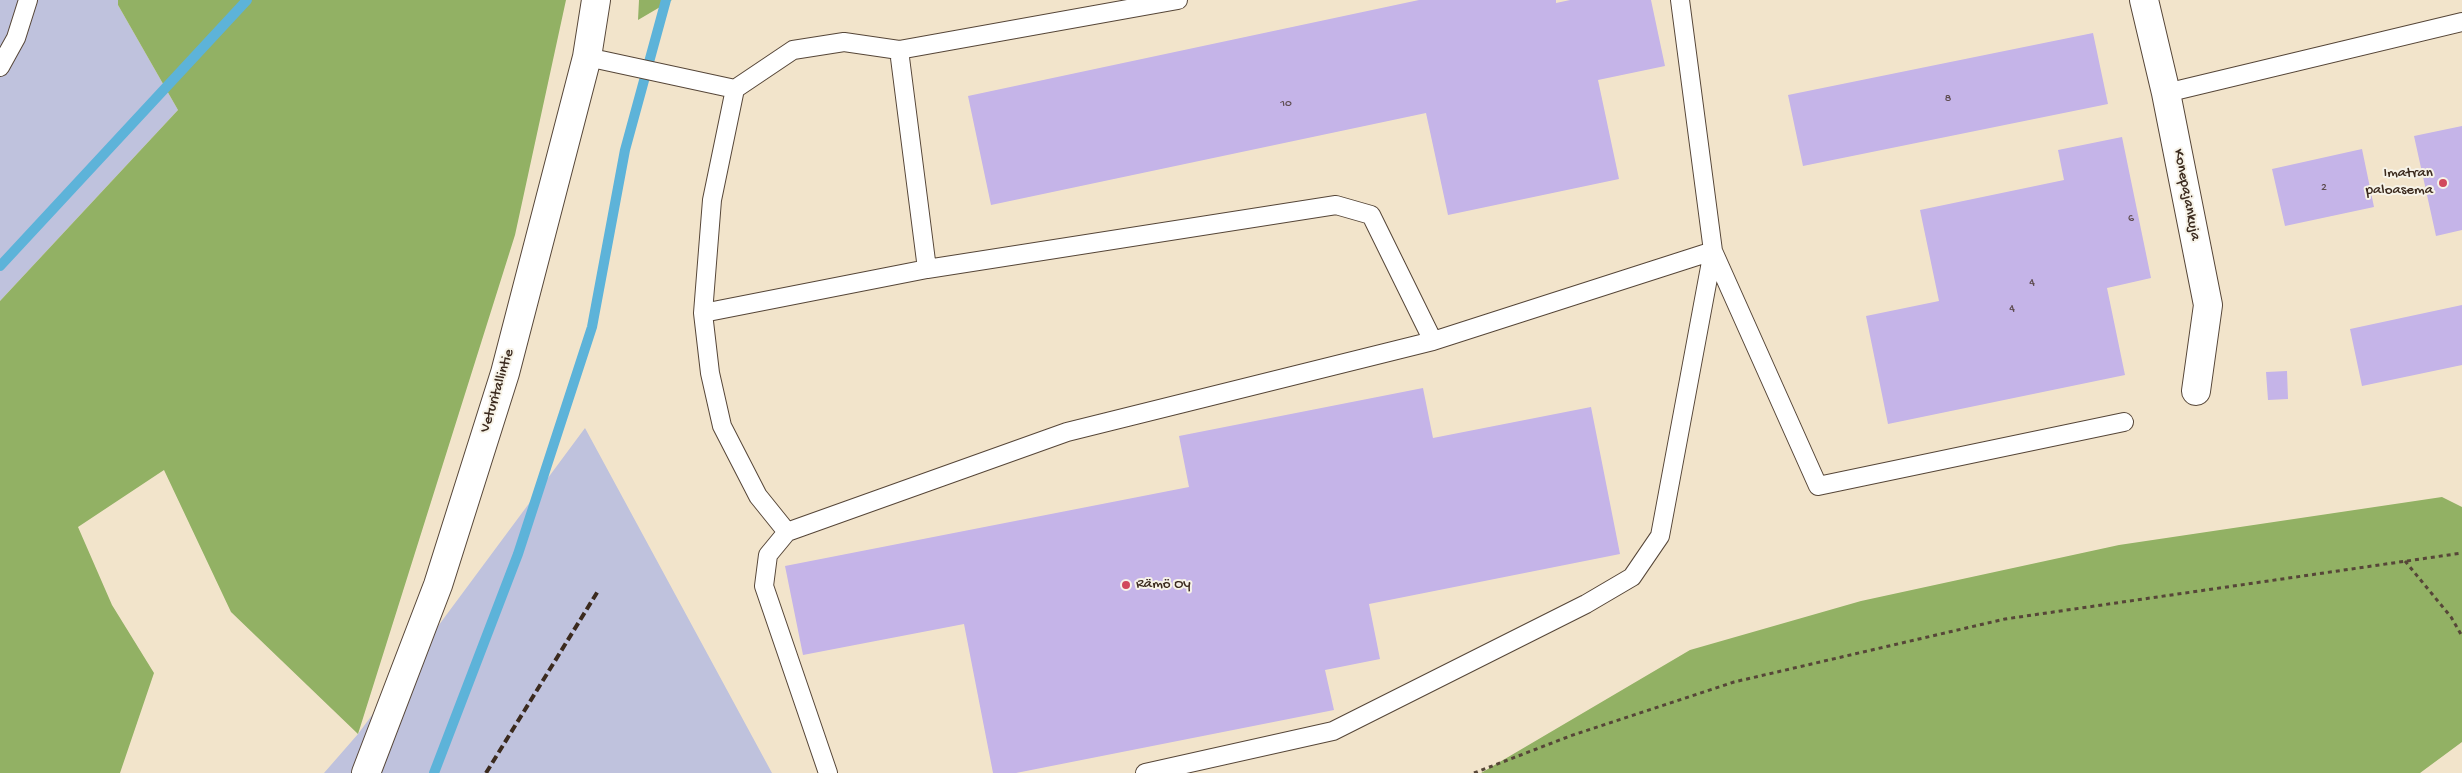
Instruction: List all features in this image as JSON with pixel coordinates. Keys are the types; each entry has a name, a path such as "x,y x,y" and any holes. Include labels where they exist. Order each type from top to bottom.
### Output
{"street":[{"name":"Veturitallintie","path":"366,773 438,584 505,373 587,57 596,0"},
{"name":"Konepajankuja","path":"2144,0 2166,93 2208,305 2196,391"}],"lane":[{"path":"0,67 16,38 28,0"},
{"path":"787,532 758,496 722,426 710,373 703,313 712,200 735,89 793,50 844,42 898,50 1178,0"},
{"path":"1680,0 1713,251 1818,486 2124,422"},
{"path":"2166,93 2462,22"},
{"path":"898,50 927,269"},
{"path":"587,57 735,89"},
{"path":"703,313 927,269 1336,205 1371,215 1433,341"},
{"path":"828,773 764,586 768,555 787,532 1067,432 1433,341 1713,251"},
{"path":"1145,773 1333,731 1586,604 1632,577 1660,536 1713,251"}],"path":[{"path":"1474,773 1570,736 1734,682 1986,624 2462,553"},
{"path":"2405,560 2451,617 2462,636"}],"shaded area":[{"path":"0,0 118,0 118,5 178,110 0,301"},
{"path":"585,428 772,773 324,773 358,734"}],"green space":[{"path":"118,0 566,0 515,235 358,734 231,612 164,470 78,527 112,605 154,673 120,773 0,773 0,301 178,110 118,5"},
{"path":"639,0 672,0 638,20"},
{"path":"2442,497 2462,507 2462,742 2420,773 1481,773 1690,650 1861,601 2119,545"}],"building":[{"path":"1419,0 1556,0 1556,3 1570,0 1651,0 1665,66 1598,80 1619,179 1448,215 1426,113 991,205 968,96"},
{"path":"2093,33 2108,104 1803,166 1788,95"},
{"name":"Imatran paloasema","path":"2462,126 2462,230 2436,236 2414,136"},
{"path":"2122,137 2151,278 2107,288 2125,375 1888,424 1866,316 1939,301 1920,210 2064,180 2058,150"},
{"path":"2362,149 2374,207 2285,226 2272,169"},
{"path":"2462,305 2462,365 2362,386 2350,329"},
{"path":"2287,371 2288,399 2268,400 2266,372"},
{"name":"Rämö Oy","path":"1423,388 1433,438 1591,407 1620,554 1369,604 1380,659 1325,670 1334,710 1016,773 993,773 964,624 803,655 785,566 1189,487 1179,436"}],"waterway":[{"path":"0,266 247,0"},
{"path":"434,773 518,554 592,327 625,150 666,0"}],"railway":[{"path":"486,773 598,591"}],"place":[{"name":"Imatran paloasema","path":"2443,183"},
{"name":"Rämö Oy","path":"1126,585"}]}
